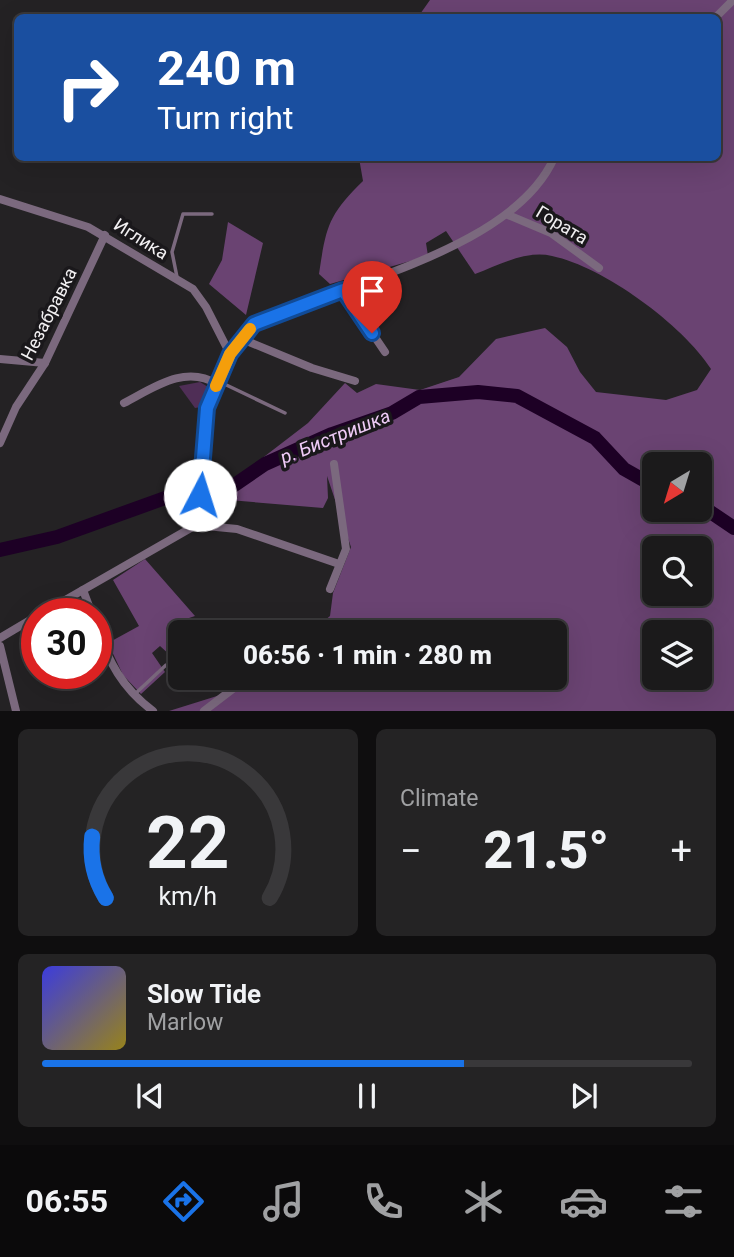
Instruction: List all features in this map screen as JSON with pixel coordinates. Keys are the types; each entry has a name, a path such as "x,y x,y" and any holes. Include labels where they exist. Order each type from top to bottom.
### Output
{"street":[{"path":"719,14 733,0"},
{"path":"197,525 207,408 230,354 254,324 428,256 508,215 544,176 552,161"},
{"name":"Иглика","path":"0,199 105,235 193,289 206,307 230,354"},
{"name":"Гората","path":"508,215 551,233 598,268"},
{"name":"Незабравка","path":"0,443 31,380 45,363 105,235"},
{"path":"343,290 385,352"},
{"path":"242,339 312,368 355,381"},
{"path":"0,359 45,363"},
{"path":"124,404 183,376 198,375 218,382"},
{"path":"330,589 346,550 334,464"},
{"path":"69,598 197,525 237,529 339,564"},
{"path":"83,590 86,598"},
{"path":"0,638 21,626"},
{"path":"0,646 16,711"},
{"path":"112,668 134,695 153,711"},
{"path":"204,711 231,690"}],"lane":[{"path":"177,279 172,253 183,214 212,214"},
{"path":"218,382 285,413"},
{"path":"134,695 166,665"}],"shaded area":[{"path":"430,0 734,0 734,711 169,711 234,690 567,690 567,620 325,620 330,616 333,593 351,547 327,476 328,498 323,508 229,500 210,504 208,484 230,483 308,423 345,383 357,393 376,384 420,390 459,377 496,339 545,328 567,347 580,372 596,392 666,400 697,390 711,369 682,334 662,317 595,272 552,256 532,255 475,274 446,231 426,243 428,256 330,284 319,274 330,223 342,203 363,181 360,161 721,161 721,14 420,14"},
{"path":"228,222 263,243 246,315 209,284 222,260"},
{"path":"200,382 208,387 201,407 195,408 179,386"},
{"path":"145,559 195,616 183,620 168,620 168,653 160,646 152,653 165,672 141,694 123,675 112,652 112,641 139,626 113,580"}],"waterway":[{"name":"р. Бистришка","path":"0,550 57,537 190,489 233,486 265,464 332,434 392,413 419,397 478,392 517,396 595,438 624,469 642,479"},
{"name":"р. Бистришка","path":"712,513 734,528"}],"slow traffic":[{"path":"216,386 230,354 250,329"}],"route":[{"path":"200,495 207,408 230,354 254,324 343,290 372,333"}]}
